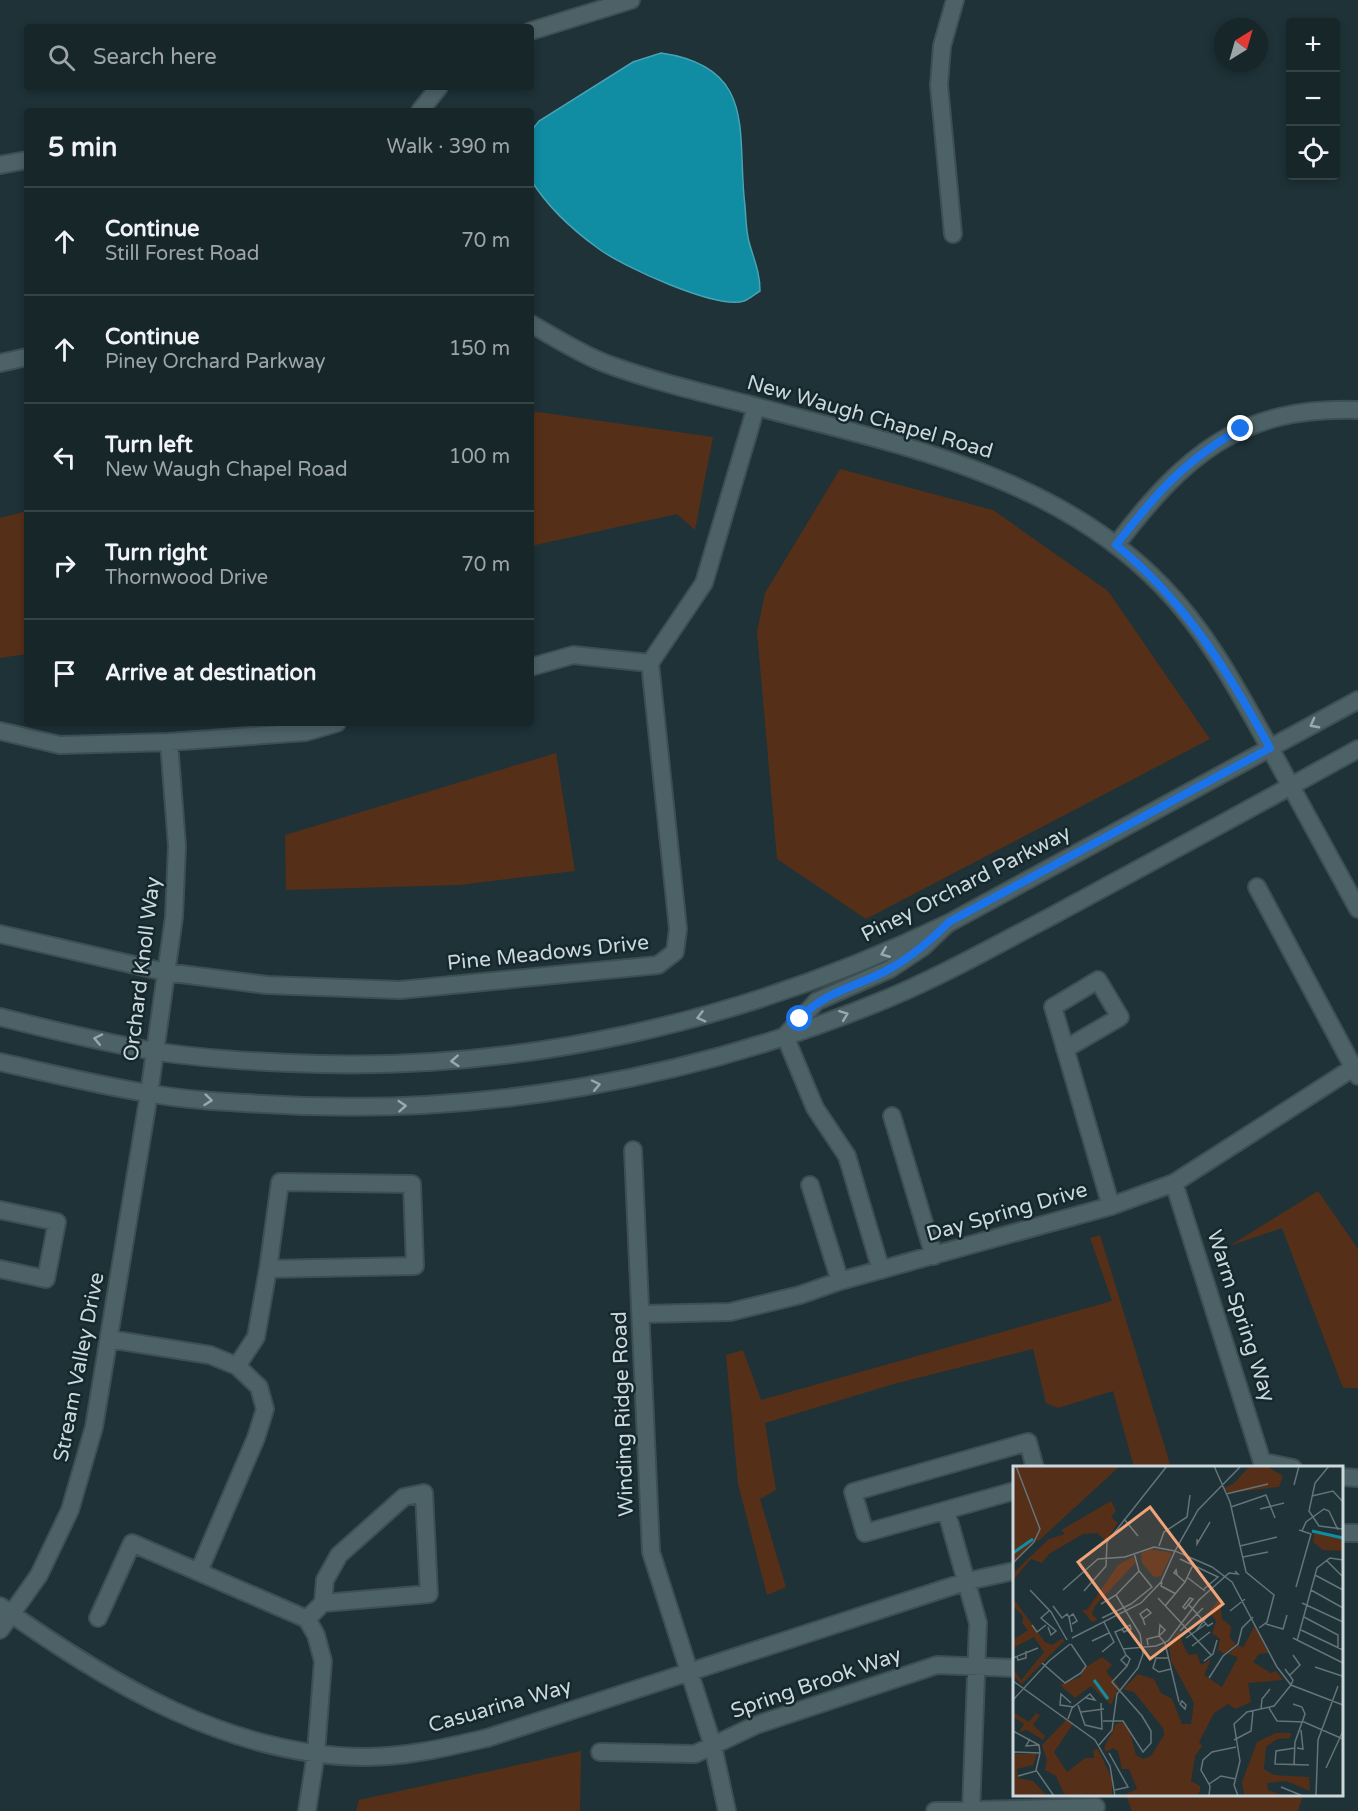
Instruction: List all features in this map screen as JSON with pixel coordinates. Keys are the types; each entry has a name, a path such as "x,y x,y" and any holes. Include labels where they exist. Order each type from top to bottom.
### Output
{"street":[{"path":"534,30 631,0"},
{"path":"953,234 939,85 942,46 955,0"},
{"path":"422,108 437,90"},
{"path":"0,165 24,161"},
{"name":"New Waugh Chapel Road","path":"534,326 606,363 973,468 1014,484 1051,503 1116,545 1161,585 1202,633 1239,692 1358,909"},
{"path":"0,363 24,358"},
{"path":"534,666 573,655 650,663 704,583 756,407"},
{"path":"1116,545 1162,487 1213,444 1241,429 1292,413 1334,409 1358,410"},
{"name":"Pine Meadows Drive","path":"0,934 165,972 267,985 400,990 658,965 675,952 678,929 650,663"},
{"name":"Piney Orchard Parkway","path":"0,1017 155,1051 234,1060 386,1065 495,1058 576,1047 658,1029 735,1008 817,980 895,949 1358,700"},
{"path":"0,731 60,745 169,742 306,732 327,726"},
{"name":"Orchard Knoll Way","path":"150,1094 174,918 177,846 169,742"},
{"path":"0,1062 150,1094 315,1108 384,1107 495,1100 582,1088 668,1070 786,1036 894,996 977,955 1358,749"},
{"path":"1257,887 1356,1072"},
{"path":"786,1036 817,1001 890,969 923,947 949,922"},
{"path":"786,1036 815,1108 847,1156 881,1270"},
{"path":"1065,1049 1111,1206"},
{"name":"Day Spring Drive","path":"642,1314 730,1312 800,1295 840,1281 1111,1206 1174,1183 1356,1072"},
{"name":"Stream Valley Drive","path":"0,1630 6,1611 39,1575 70,1510 94,1427 150,1094"},
{"path":"892,1116 934,1256"},
{"name":"Winding Ridge Road","path":"633,1150 651,1551 713,1746 727,1811"},
{"path":"237,1366 256,1337 280,1182 412,1184 415,1266 268,1269"},
{"name":"Warm Spring Way","path":"1174,1183 1264,1465"},
{"path":"810,1185 840,1281"},
{"path":"0,1210 57,1222 46,1279 0,1269"},
{"path":"109,1339 210,1355 237,1366 259,1387 265,1409 256,1438 199,1571"},
{"path":"1013,1491 865,1533 853,1492 1028,1443 1035,1466"},
{"path":"1343,1477 1358,1478"},
{"path":"307,1619 323,1603 325,1580 339,1555 404,1497 424,1493 429,1594 323,1603"},
{"path":"946,1510 968,1581 978,1623 974,1666 971,1810"},
{"path":"98,1618 132,1543 307,1619 316,1635 323,1661 316,1753 307,1811"},
{"name":"Casuarina Way","path":"6,1611 115,1681 181,1717 246,1739 316,1753 367,1757 428,1751 487,1738 968,1581 1013,1571"},
{"name":"Spring Brook Way","path":"600,1752 695,1754 756,1725 937,1665 1013,1668"},
{"path":"935,1811 1096,1807"}],"shaded area":[{"path":"534,411 713,437 695,530 677,514 534,545"},
{"path":"840,469 993,510 1108,591 1210,739 866,919 777,859 757,632 765,593"},
{"path":"24,512 24,654 0,658 0,518"},
{"path":"556,753 575,871 459,885 286,890 285,835"},
{"path":"1318,1191 1358,1249 1358,1388 1343,1388 1282,1228 1229,1246"},
{"path":"1100,1235 1171,1466 1134,1466 1113,1391 1058,1408 1046,1403 1033,1349 894,1384 765,1423 776,1490 760,1499 786,1587 767,1595 738,1484 726,1355 743,1350 761,1400 1112,1301 1090,1238"},
{"path":"581,1751 580,1811 356,1811 359,1800"},
{"path":"1127,1796 1303,1796 1298,1811 1132,1811"}],"water":[{"path":"661,53 692,61 714,73 728,89 736,108 740,130 747,233 760,284 760,291 744,301 731,302 692,293 628,266 599,249 571,226 534,184 534,127 539,121 633,62"}],"route":[{"path":"800,1019 817,1001 890,969 923,947 949,922 1270,748 1222,662 1202,633 1161,585 1116,545 1162,487 1186,464 1213,444 1241,429"}]}
